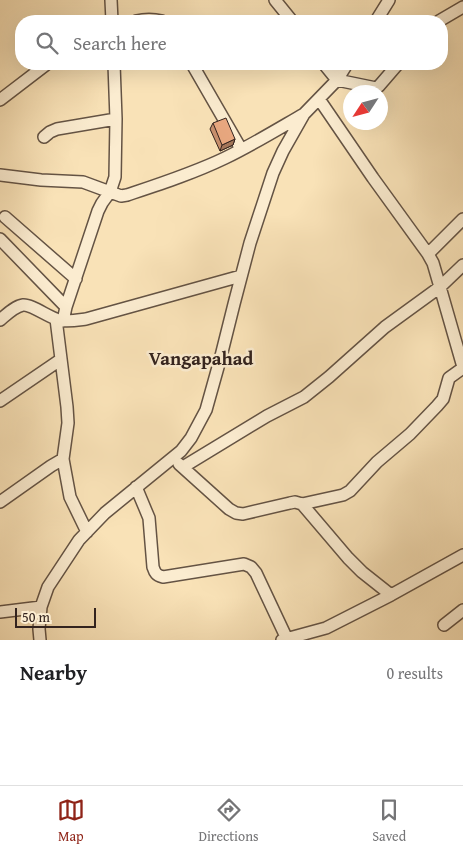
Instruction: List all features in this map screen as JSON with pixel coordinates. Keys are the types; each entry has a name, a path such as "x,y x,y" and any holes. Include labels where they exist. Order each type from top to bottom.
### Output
{"street":[{"path":"111,0 112,15"},
{"path":"275,0 287,15"},
{"path":"380,15 389,0"},
{"path":"448,15 463,7"},
{"path":"0,100 39,70"},
{"path":"87,532 70,497 63,459 68,423 60,360 59,320 66,307 98,211 110,192 115,177 114,70"},
{"path":"195,70 241,149"},
{"path":"329,70 337,80 376,88 393,70"},
{"path":"40,640 41,607 48,587 79,540 105,513 181,451 191,438 206,410 250,243 273,173 304,114 337,80 343,70"},
{"path":"172,458 236,513 243,514 295,502 302,504 342,495 350,491 437,406 443,399 449,378 463,368 433,263 319,99"},
{"path":"0,175 41,180 83,182 121,196 127,196 178,178 224,158 304,114"},
{"path":"44,137 57,128 116,119"},
{"path":"5,217 76,279"},
{"path":"428,254 463,219"},
{"path":"0,239 66,307"},
{"path":"183,467 266,416 304,397 385,327 440,287 463,266"},
{"path":"0,320 23,305 28,305 59,320 86,319 241,276"},
{"path":"454,338 463,328"},
{"path":"0,401 60,360"},
{"path":"0,502 63,459"},
{"path":"136,487 149,518 155,573 163,577 244,564 251,567 256,573 284,640 326,628 463,555"},
{"path":"302,504 348,558 391,595"},
{"path":"0,612 41,607"},
{"path":"444,625 463,610"}],"building":[{"path":"226,118 235,139 222,145 213,123"}],"district":[{"name":"Vangapahad","path":"201,358"}]}
